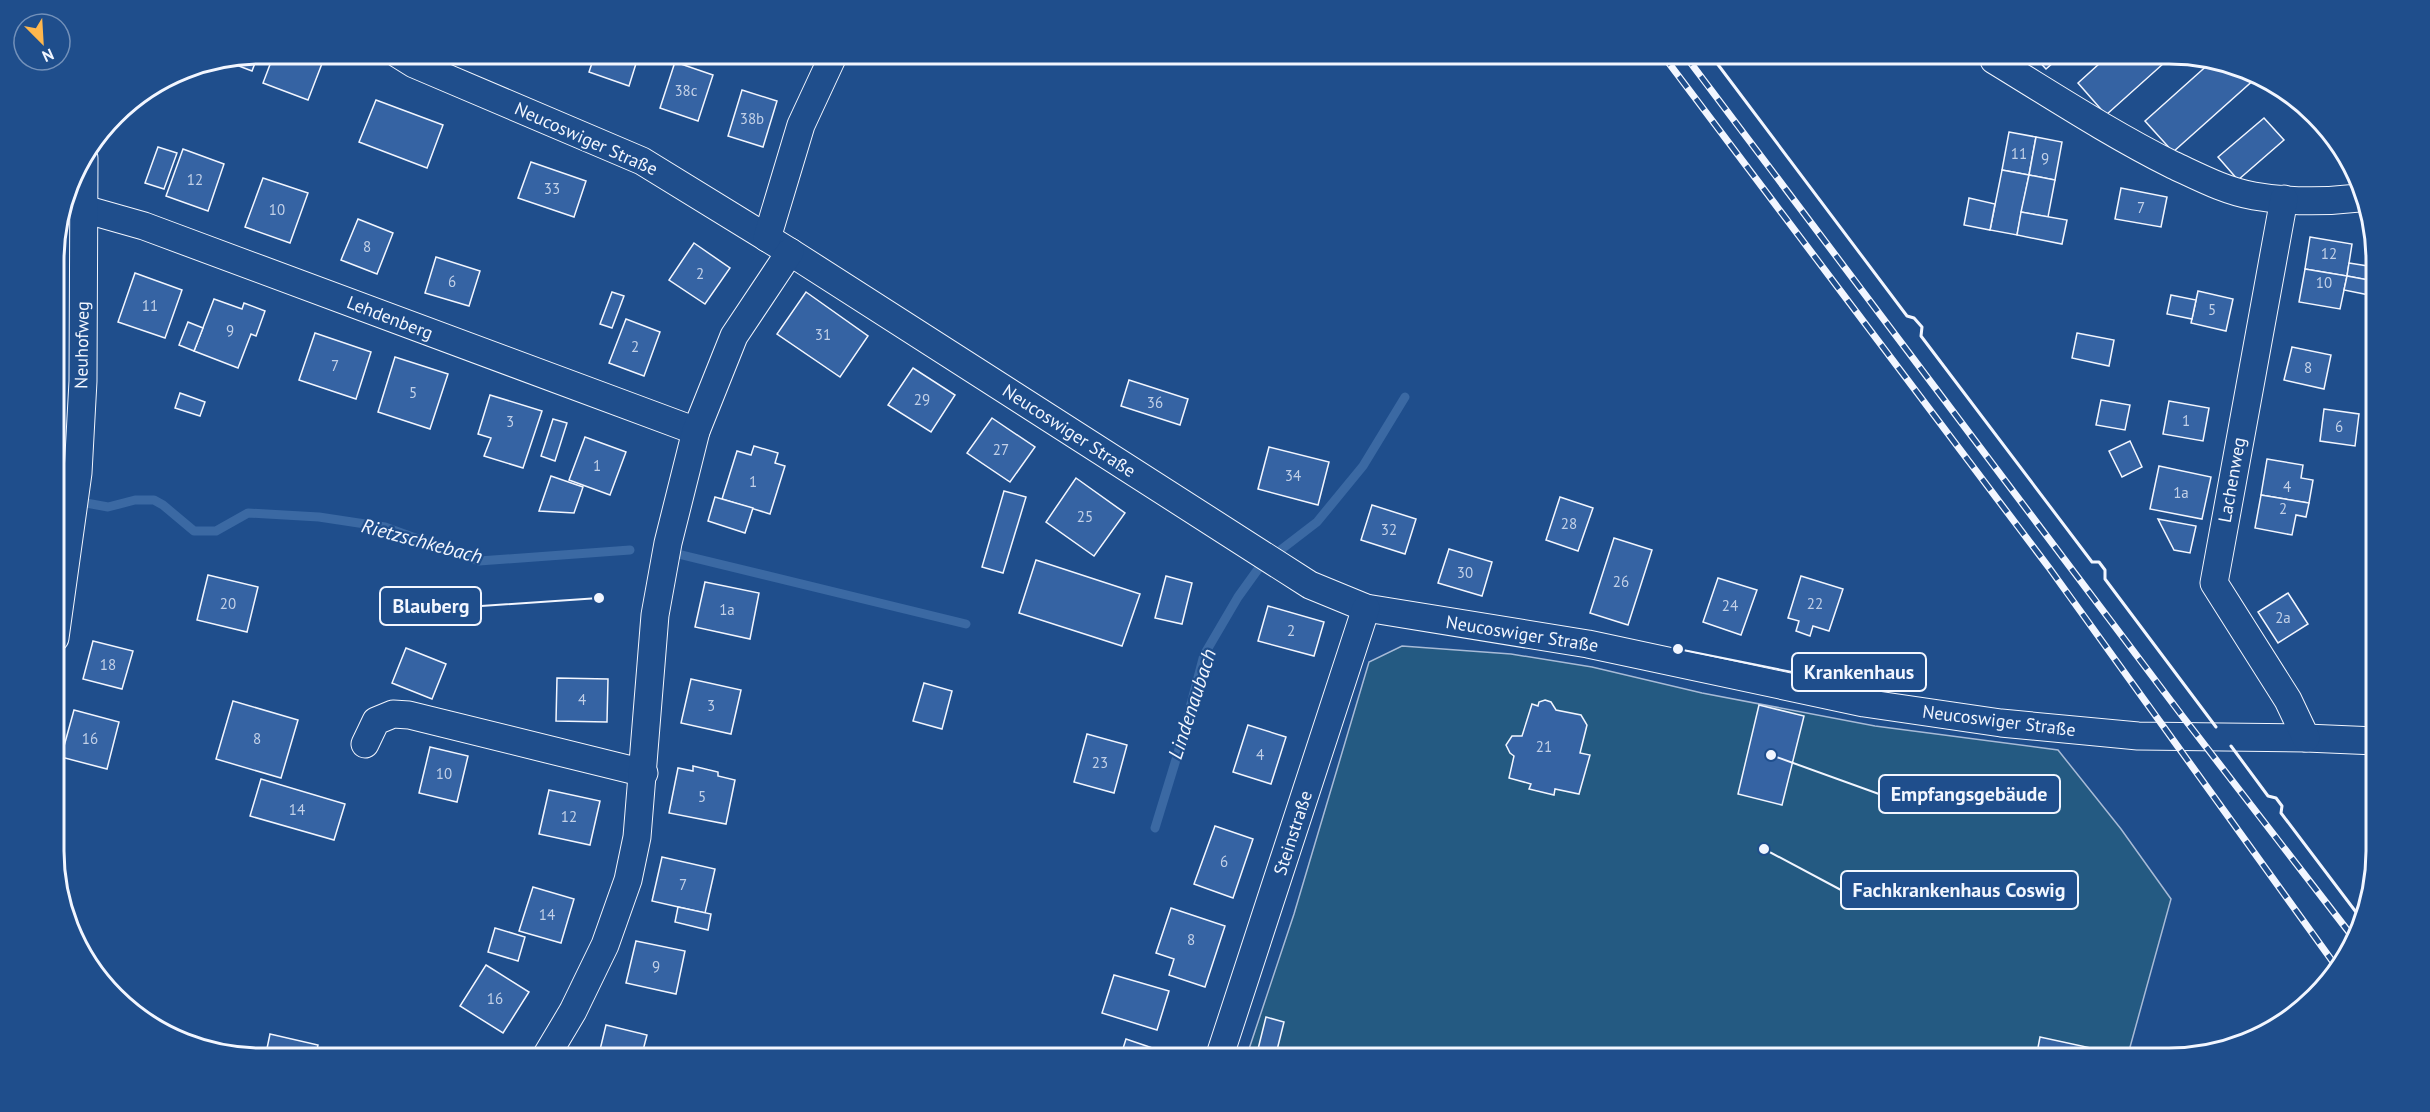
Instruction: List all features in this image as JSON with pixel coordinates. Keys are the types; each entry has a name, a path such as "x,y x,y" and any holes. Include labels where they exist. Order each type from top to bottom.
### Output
{"street":[{"name":"Neucoswiger Straße","path":"414,64 642,161 790,252 1310,585 1366,609 1588,644 1864,703 2001,723 2138,736 2366,741"},
{"path":"766,238 801,125 829,64"},
{"path":"2000,64 2093,121 2214,185 2252,196 2329,201 2355,198"},
{"name":"Neuhofweg","path":"64,570 78,473 83,381 84,176"},
{"name":"Lachenweg","path":"2284,199 2214,583 2288,700 2306,738"},
{"name":"Lehdenberg","path":"84,209 144,226 696,431"},
{"path":"551,1048 573,1011 601,954 628,880 638,837 655,615 668,543 696,431 734,336 790,252"},
{"name":"Steinstraße","path":"1222,1047 1366,609"},
{"path":"365,744 376,721 393,714 409,715 644,773"}],"shaded area":[{"path":"1402,646 1511,654 1592,667 1702,693 1875,726 2058,750 2121,829 2171,899 2130,1047 1250,1047 1294,914 1369,662"}],"building":[{"path":"270,64 322,64 308,100 263,83"},
{"path":"592,64 636,64 629,86 589,72"},
{"path":"674,64 713,75 698,121 660,108"},
{"path":"2041,64 2052,64 2046,69"},
{"path":"2099,64 2163,64 2106,115 2078,83"},
{"path":"254,65 252,71 238,66"},
{"path":"2205,68 2251,83 2173,152 2145,121"},
{"path":"742,90 777,101 763,147 728,136"},
{"path":"376,100 443,125 427,168 359,142"},
{"path":"2264,118 2284,140 2238,180 2218,157"},
{"path":"2009,132 2036,137 2029,175 2002,170"},
{"path":"2036,137 2062,142 2055,180 2029,175"},
{"path":"158,147 177,153 164,189 145,183"},
{"path":"183,149 224,164 208,211 166,196"},
{"path":"531,162 586,181 574,217 518,198"},
{"path":"2002,170 2029,175 2017,235 1990,230"},
{"path":"2029,175 2055,180 2048,217 2021,212"},
{"path":"263,178 308,193 290,243 245,227"},
{"path":"2121,188 2167,197 2161,227 2115,219"},
{"path":"1969,198 1995,204 1990,230 1964,225"},
{"path":"2021,212 2067,220 2062,244 2017,235"},
{"path":"358,219 393,233 377,274 341,260"},
{"path":"2310,237 2352,244 2347,276 2305,269"},
{"path":"694,243 730,268 705,304 669,280"},
{"path":"436,257 480,271 469,306 425,293"},
{"path":"2349,263 2366,266 2366,280 2347,276"},
{"path":"2305,269 2347,276 2340,309 2299,302"},
{"path":"135,273 182,290 165,338 118,322"},
{"path":"2347,276 2366,280 2366,294 2344,290"},
{"path":"2198,291 2233,299 2226,331 2191,323"},
{"path":"612,292 624,296 612,328 600,324"},
{"path":"806,292 868,336 840,377 777,334"},
{"path":"2171,295 2196,300 2192,319 2167,314"},
{"path":"214,299 242,309 244,303 265,311 256,336 251,334 238,368 194,351"},
{"path":"626,319 660,332 644,376 609,363"},
{"path":"188,322 203,328 194,351 179,345"},
{"path":"315,333 371,352 356,399 299,380"},
{"path":"2077,333 2114,340 2109,366 2072,358"},
{"path":"2292,347 2331,355 2324,389 2284,380"},
{"path":"395,357 448,374 430,429 378,412"},
{"path":"913,368 955,395 931,432 888,405"},
{"path":"1129,380 1188,399 1180,425 1121,406"},
{"path":"180,393 205,402 200,416 175,408"},
{"path":"490,395 542,411 523,468 484,456 491,438 478,434"},
{"path":"2101,400 2130,405 2125,430 2096,425"},
{"path":"2169,401 2209,408 2203,441 2163,434"},
{"path":"2324,409 2359,414 2355,446 2320,441"},
{"path":"992,418 1035,447 1010,482 967,453"},
{"path":"553,419 567,423 555,461 541,456"},
{"path":"585,437 626,452 610,495 569,480"},
{"path":"2130,441 2142,467 2122,477 2109,451"},
{"path":"754,446 778,453 775,463 785,466 770,514 722,499 737,451 751,455"},
{"path":"1269,447 1329,462 1318,505 1258,489"},
{"path":"2267,459 2303,465 2301,478 2313,480 2309,503 2261,495"},
{"path":"2159,466 2211,477 2202,519 2150,509"},
{"path":"551,476 583,487 574,513 539,511"},
{"path":"1076,478 1125,513 1094,556 1046,522"},
{"path":"1004,491 1026,497 1003,573 982,567"},
{"path":"2261,495 2309,503 2306,517 2296,515 2292,535 2255,528"},
{"path":"715,497 753,508 745,533 708,521"},
{"path":"1560,497 1593,508 1578,551 1546,540"},
{"path":"1372,505 1416,519 1405,554 1361,540"},
{"path":"2158,519 2196,526 2190,553 2174,550"},
{"path":"1614,538 1652,550 1628,625 1590,613"},
{"path":"1449,549 1492,562 1482,596 1438,583"},
{"path":"1036,560 1140,594 1122,646 1019,613"},
{"path":"208,575 258,587 247,632 197,620"},
{"path":"1166,576 1192,583 1182,624 1155,618"},
{"path":"1801,576 1843,589 1829,631 1813,626 1810,636 1796,631 1799,621 1788,618"},
{"path":"1718,578 1757,590 1741,635 1703,622"},
{"path":"705,582 759,593 750,639 695,627"},
{"path":"2288,593 2308,624 2278,643 2258,612"},
{"path":"1268,606 1324,622 1314,656 1258,641"},
{"path":"93,641 133,651 122,689 83,679"},
{"path":"406,648 446,664 432,699 392,683"},
{"path":"557,678 608,679 607,722 556,721"},
{"path":"691,679 741,690 731,734 681,723"},
{"path":"924,683 952,691 942,729 913,721"},
{"path":"1545,700 1551,702 1556,710 1581,715 1587,725 1580,753 1590,755 1579,794 1555,789 1554,795 1529,789 1531,784 1509,778 1514,756 1506,745 1512,736 1522,736 1532,704 1538,706 1539,702"},
{"path":"233,701 298,720 281,778 216,759"},
{"path":"1759,705 1804,716 1782,805 1738,794"},
{"path":"74,710 119,722 107,769 64,758 64,746"},
{"path":"1248,725 1286,737 1271,784 1233,772"},
{"path":"1087,734 1127,745 1114,793 1074,782"},
{"path":"430,747 468,756 457,802 419,793"},
{"path":"693,766 718,772 718,776 735,780 726,824 669,813 678,768 693,771"},
{"path":"261,779 345,804 334,840 250,816"},
{"path":"549,790 600,801 590,845 539,834"},
{"path":"1215,826 1253,839 1233,898 1194,884"},
{"path":"662,857 715,869 705,913 652,901"},
{"path":"533,887 574,899 561,943 519,931"},
{"path":"678,907 711,914 708,930 675,922"},
{"path":"1171,908 1225,926 1205,987 1169,975 1174,959 1156,953"},
{"path":"495,928 525,937 518,961 488,952"},
{"path":"636,941 685,951 676,994 626,983"},
{"path":"486,965 529,992 503,1033 460,1006"},
{"path":"1114,975 1169,991 1157,1030 1102,1013"},
{"path":"1266,1017 1284,1022 1278,1047 1258,1047"},
{"path":"606,1025 647,1035 644,1048 600,1048"},
{"path":"270,1034 318,1045 317,1048 267,1048"},
{"path":"2040,1037 2087,1047 2038,1047"},
{"path":"1126,1039 1151,1048 1123,1048"}],"waterway":[{"name":"Lindenaubach","path":"1155,828 1204,655 1238,597 1261,565 1317,522 1363,466 1405,397"},
{"name":"Rietzschkebach","path":"86,503 108,507 135,500 154,500 194,531 216,531 248,513 319,517 385,527 479,561 630,550"},
{"path":"682,555 966,624"}],"railway":[{"path":"1670,64 2050,569 2332,960"},
{"path":"1692,64 2183,717 2348,931"}],"wall":[{"path":"1718,64 1907,316 1914,318 1922,327 1921,336 2092,562 2099,562 2105,570 2105,579 2216,727"},
{"path":"2231,746 2268,796 2276,798 2282,806 2281,813 2356,912"}],"place":[{"name":"Blauberg","path":"599,598"},
{"name":"Krankenhaus","path":"1678,649"},
{"name":"Empfangsgebäude","path":"1771,755"},
{"name":"Fachkrankenhaus Coswig","path":"1764,849"}]}
